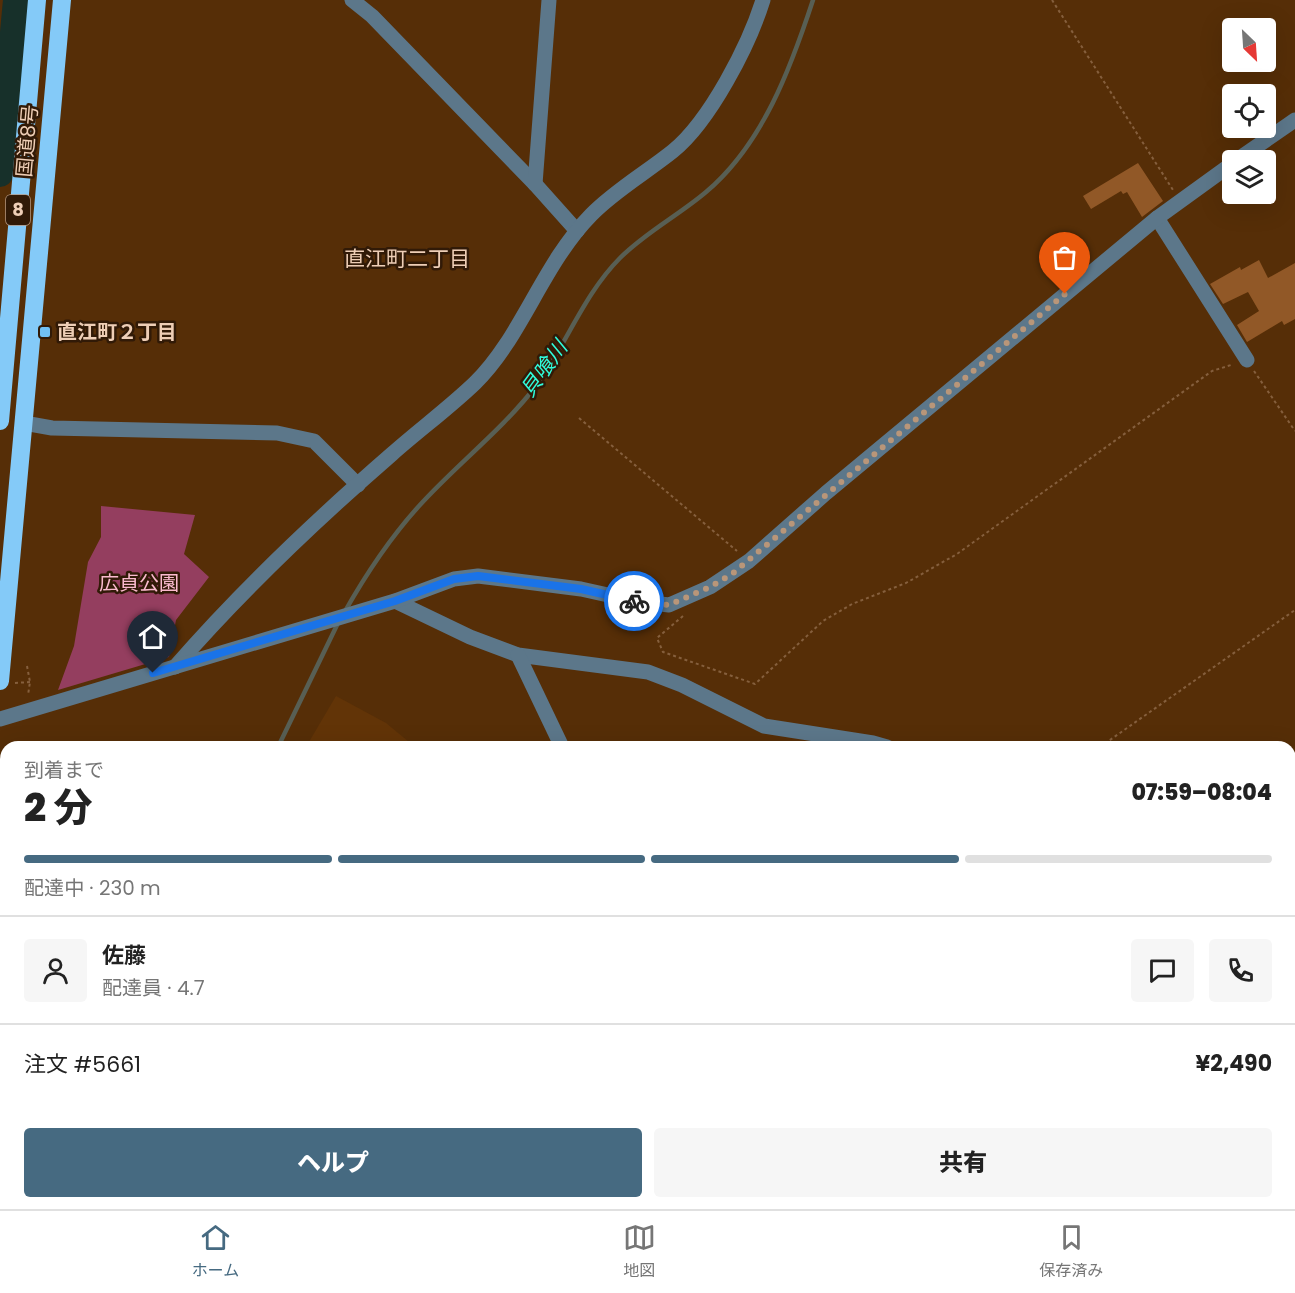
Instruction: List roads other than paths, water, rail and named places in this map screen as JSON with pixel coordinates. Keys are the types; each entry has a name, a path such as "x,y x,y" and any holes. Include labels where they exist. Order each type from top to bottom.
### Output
{"highway":[{"name":"国道8号","path":"0,421 37,0"},
{"name":"国道8号","path":"0,681 62,0"}],"street":[{"path":"352,0 372,16 536,184 577,231"},
{"path":"536,184 549,0"},
{"path":"175,667 222,612 358,485 476,382 496,358 563,246 592,213 675,149 700,123 756,22 763,0"},
{"path":"1252,150 1295,120"},
{"path":"0,719 392,601 454,579 478,576 581,589 635,602 669,605 710,587 748,561 1179,200 1222,171"},
{"path":"1157,218 1247,360"},
{"path":"24,423 52,428 277,433 314,441 358,485"},
{"path":"392,601 518,656 648,672 764,726 852,741"},
{"path":"518,656 559,741"}],"waterway":[{"path":"0,174 16,0"},
{"name":"貝喰川","path":"344,613 378,557 408,518 509,418 536,386 607,272 641,240 706,192 744,151 759,128 785,78 813,0"},
{"name":"貝喰川","path":"281,741 338,623"}],"place":[{"name":"直江町２丁目","path":"45,332"}],"district":[{"name":"直江町二丁目","path":"407,259"}],"park label":[{"name":"広貞公園","path":"139,583"}]}
